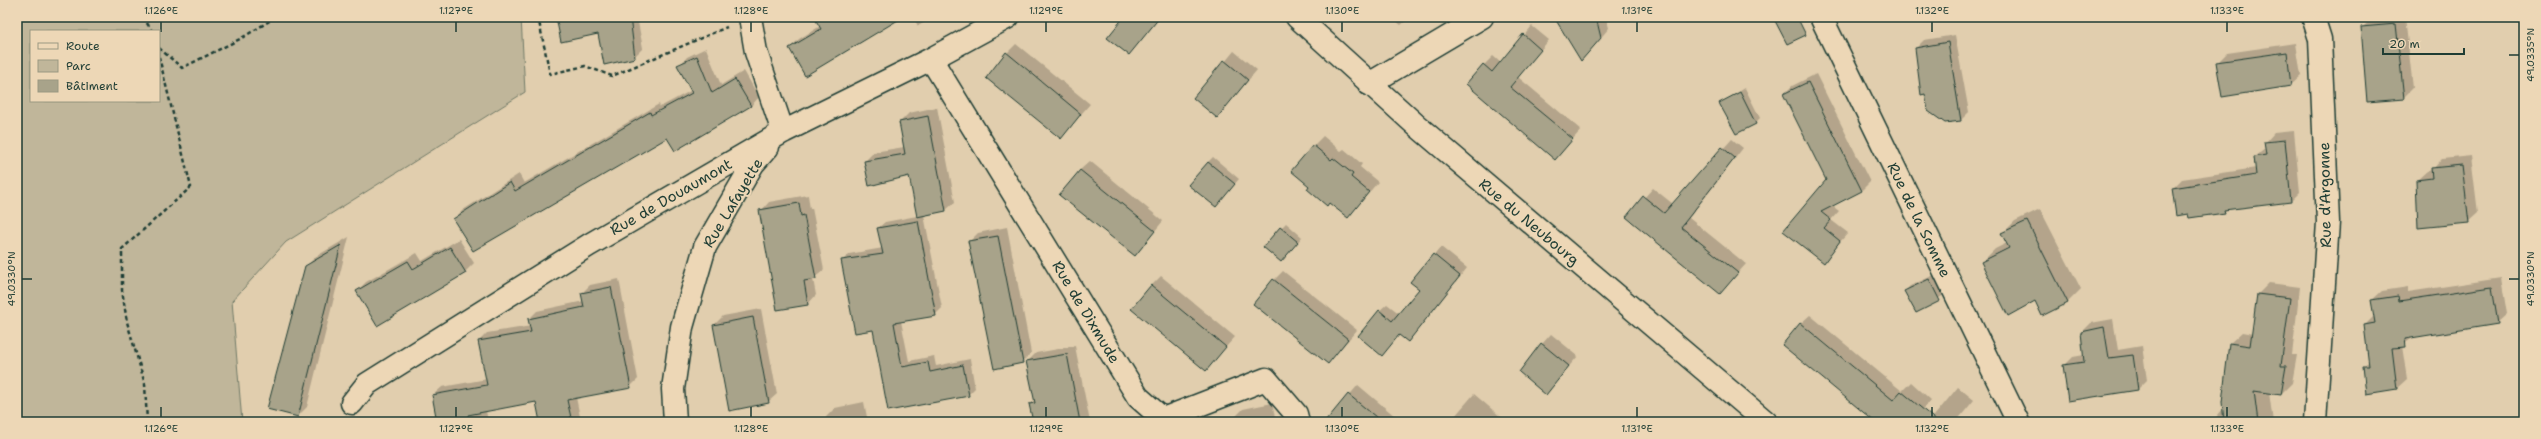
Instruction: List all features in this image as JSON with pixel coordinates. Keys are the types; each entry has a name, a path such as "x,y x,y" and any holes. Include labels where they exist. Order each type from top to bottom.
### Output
{"street":[{"path":"750,17 756,52 783,132"},
{"name":"Rue de Douaumont","path":"352,403 366,384 589,245 783,132 931,59 1008,17"},
{"name":"Rue du Neubourg","path":"1297,17 1368,84 1766,422"},
{"path":"1368,84 1482,17"},
{"name":"Rue de la Somme","path":"1821,17 2018,422"},
{"name":"Rue d'Argonne","path":"2313,17 2320,39 2328,222 2314,422"},
{"name":"Rue de Dixmude","path":"931,59 1138,397 1163,419 1266,379 1296,414 1298,422"},
{"name":"Rue Lafayette","path":"675,422 673,389 682,327 705,247 753,164 783,132"}],"path":[{"path":"143,17 151,30"},
{"path":"160,49 182,68 240,39 276,17"},
{"path":"538,17 550,74 585,66 612,76 728,26"},
{"path":"147,422 145,384 127,322 122,290 122,249 191,187 160,61"}],"green space":[{"path":"17,17 521,17 525,92 286,242 232,301 242,422 17,422"}],"building":[{"path":"556,17 630,17 635,58 604,65 598,34 561,42"},
{"path":"814,17 903,17 805,76 789,48 821,29"},
{"path":"1124,17 1160,17 1129,55 1107,38"},
{"path":"1554,17 1596,17 1601,38 1581,61"},
{"path":"1773,17 1797,17 1806,35 1787,44"},
{"path":"2396,24 2404,99 2367,102 2361,27"},
{"path":"1523,34 1541,50 1510,87 1573,139 1555,160 1466,84 1483,64 1492,72"},
{"path":"1948,42 1961,121 1945,123 1928,111 1925,94 1921,95 1915,48"},
{"path":"1006,52 1081,114 1061,139 986,78"},
{"path":"2287,52 2291,86 2222,97 2216,62"},
{"path":"697,56 712,93 735,79 751,106 675,151 667,138 473,251 453,219 510,182 515,191 650,112 651,115 692,93 677,65"},
{"path":"1224,60 1248,80 1217,118 1193,98"},
{"path":"1808,82 1862,191 1821,212 1831,220 1824,228 1840,241 1824,263 1783,231 1826,180 1783,94"},
{"path":"1740,92 1756,124 1736,134 1719,103"},
{"path":"928,116 946,211 917,217 909,176 869,186 864,161 905,154 899,122"},
{"path":"2285,140 2291,202 2224,210 2225,213 2189,218 2188,214 2176,216 2172,188 2256,175 2254,157 2266,155 2264,142"},
{"path":"1313,145 1331,160 1333,158 1353,174 1351,177 1369,192 1348,218 1329,203 1327,206 1307,189 1309,186 1291,171"},
{"path":"1722,147 1735,158 1681,227 1738,273 1720,294 1626,217 1643,196 1664,213"},
{"path":"1208,162 1235,184 1216,207 1188,185"},
{"path":"2462,165 2469,223 2418,228 2416,180 2432,178 2431,168"},
{"path":"1080,170 1155,231 1135,256 1059,195"},
{"path":"799,203 801,216 804,215 816,279 804,281 808,305 777,310 759,210"},
{"path":"918,221 936,316 894,323 902,367 928,362 930,372 963,365 969,396 888,411 873,330 855,333 841,260 883,254 877,228"},
{"path":"2027,221 2068,303 2042,316 2035,301 2008,316 1981,262 2009,248 2001,233"},
{"path":"1280,227 1298,242 1281,262 1263,247"},
{"path":"998,236 1023,363 994,369 968,241"},
{"path":"341,245 298,417 267,409 305,266"},
{"path":"450,247 466,273 377,326 356,291 408,261 413,269"},
{"path":"1433,254 1460,276 1408,342 1399,335 1382,356 1358,336 1379,310 1392,321 1419,289 1410,282"},
{"path":"1273,279 1348,339 1328,364 1253,304"},
{"path":"1929,279 1940,301 1916,313 1904,291"},
{"path":"1151,285 1226,347 1206,371 1131,309"},
{"path":"611,287 631,388 567,400 572,422 540,422 536,402 468,415 469,422 437,422 432,395 487,385 478,341 531,332 528,319 584,307 581,293"},
{"path":"2492,287 2498,324 2405,339 2406,347 2392,348 2397,389 2366,394 2363,366 2369,366 2364,325 2375,323 2371,300 2398,296 2399,301"},
{"path":"2257,294 2290,298 2281,366 2286,366 2281,395 2254,391 2258,422 2224,422 2222,402 2229,343 2250,346"},
{"path":"753,317 769,403 729,411 713,325"},
{"path":"1800,323 1893,400 1901,391 1938,422 1875,422 1782,345"},
{"path":"2104,327 2109,358 2133,355 2138,390 2068,401 2063,365 2084,362 2081,332"},
{"path":"1541,343 1569,366 1546,395 1519,372"},
{"path":"1067,354 1080,422 1033,422 1029,404 1035,403 1026,361"},
{"path":"1348,394 1382,422 1325,422"}]}
